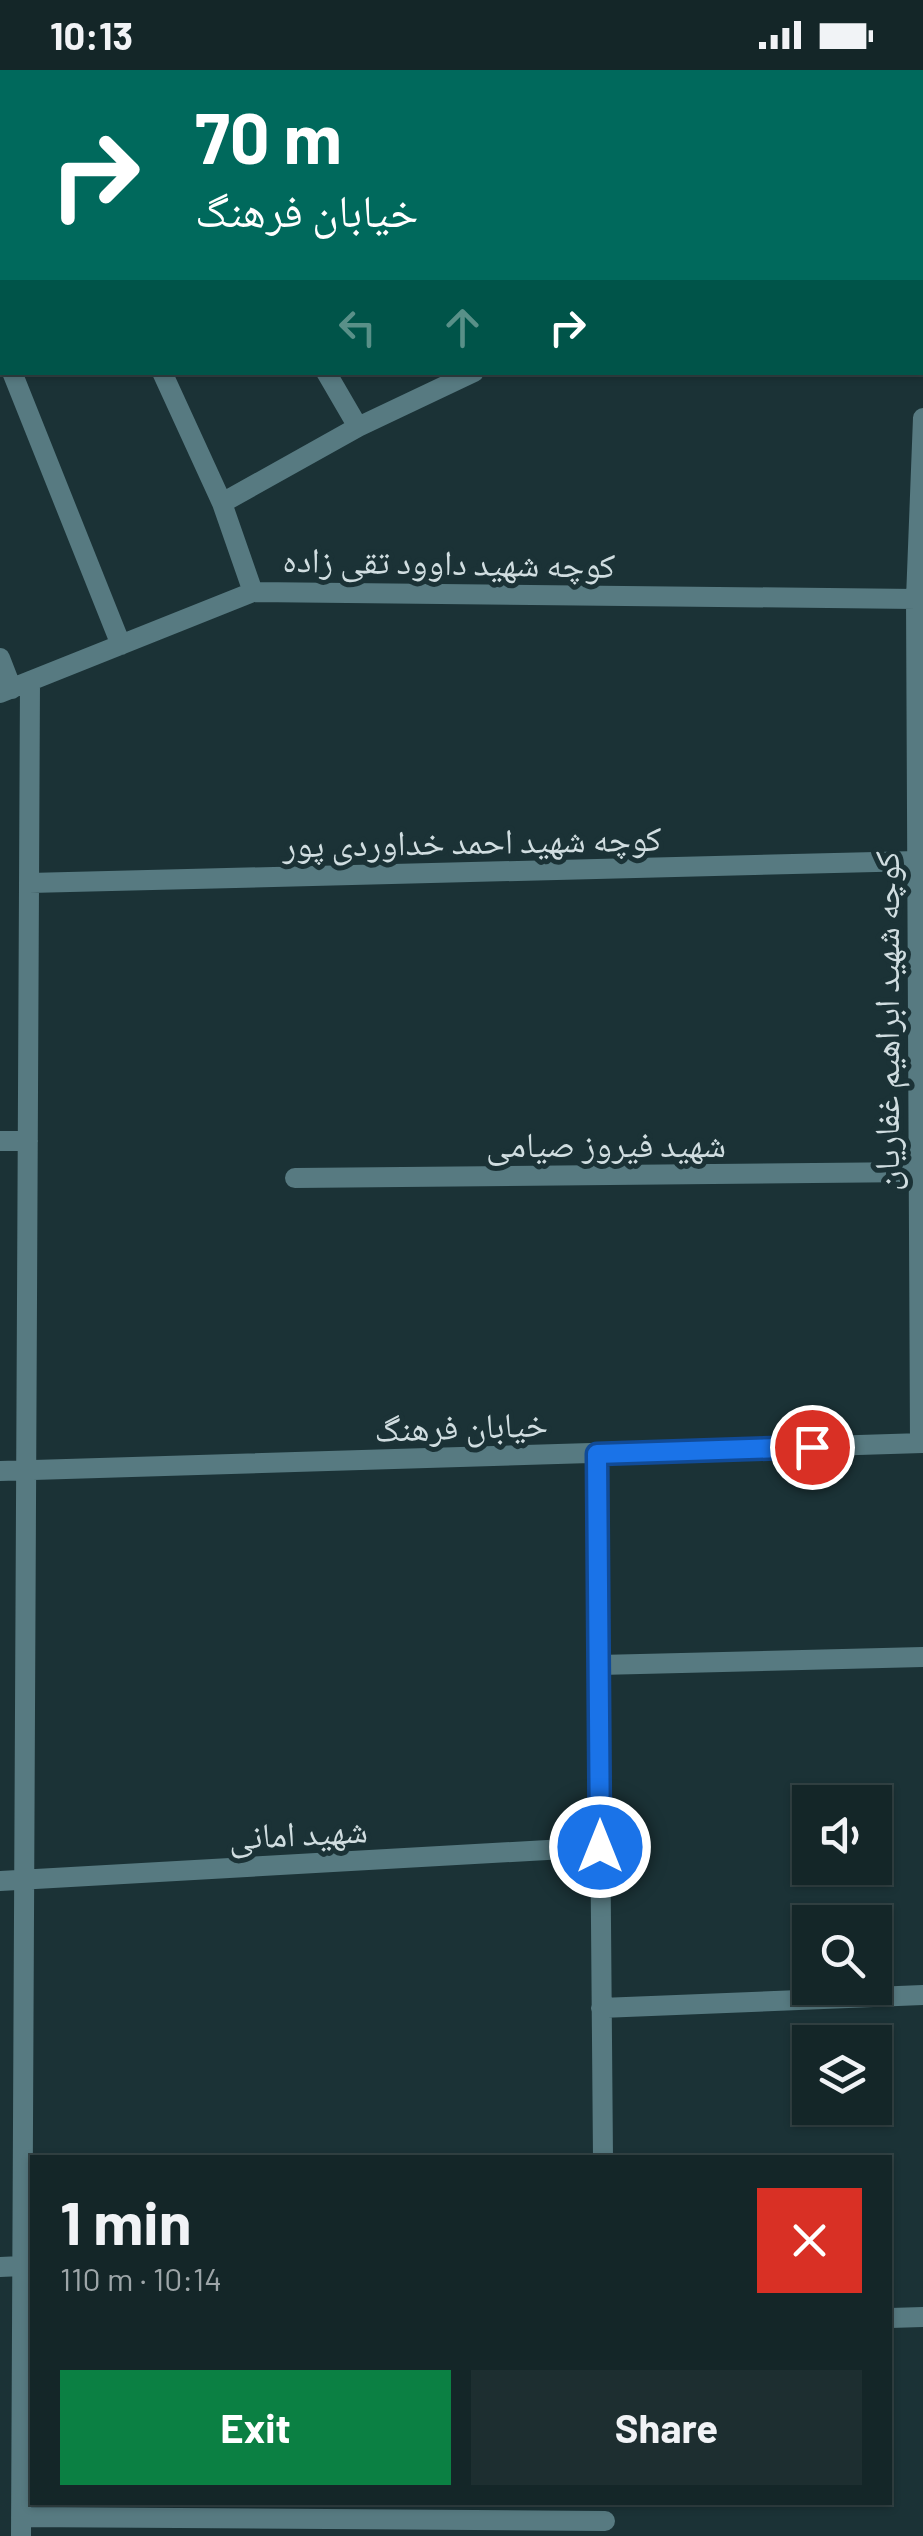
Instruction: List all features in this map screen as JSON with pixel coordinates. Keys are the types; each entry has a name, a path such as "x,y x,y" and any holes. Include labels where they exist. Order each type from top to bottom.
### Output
{"street":[{"path":"13,375 121,645"},
{"path":"163,375 222,504 253,592"},
{"path":"328,375 358,427"},
{"path":"222,504 358,427 468,375"},
{"name":"کوچه شهید ابراهیم غفاریان","path":"921,1443 916,599 923,418"},
{"name":"کوچه شهید داوود تقی زاده","path":"14,688 253,592 916,599"},
{"path":"0,658 14,688 29,884 24,1880 27,2199 22,2266 21,2527 605,2520"},
{"name":"کوچه شهید احمد خداوردی پور","path":"29,884 917,861"},
{"path":"0,1141 28,1141"},
{"name":"شهید فیروز صیامی","path":"295,1178 918,1172"},
{"name":"خیابان فرهنگ","path":"0,1470 921,1443"},
{"path":"597,1454 602,2155"},
{"path":"599,1666 923,1657"},
{"name":"شهید امانی","path":"0,1881 600,1847"},
{"path":"601,2008 923,1995"},
{"path":"0,2267 22,2266"},
{"path":"892,2318 923,2316"}],"route":[{"path":"600,1847 597,1454 812,1447"}]}
